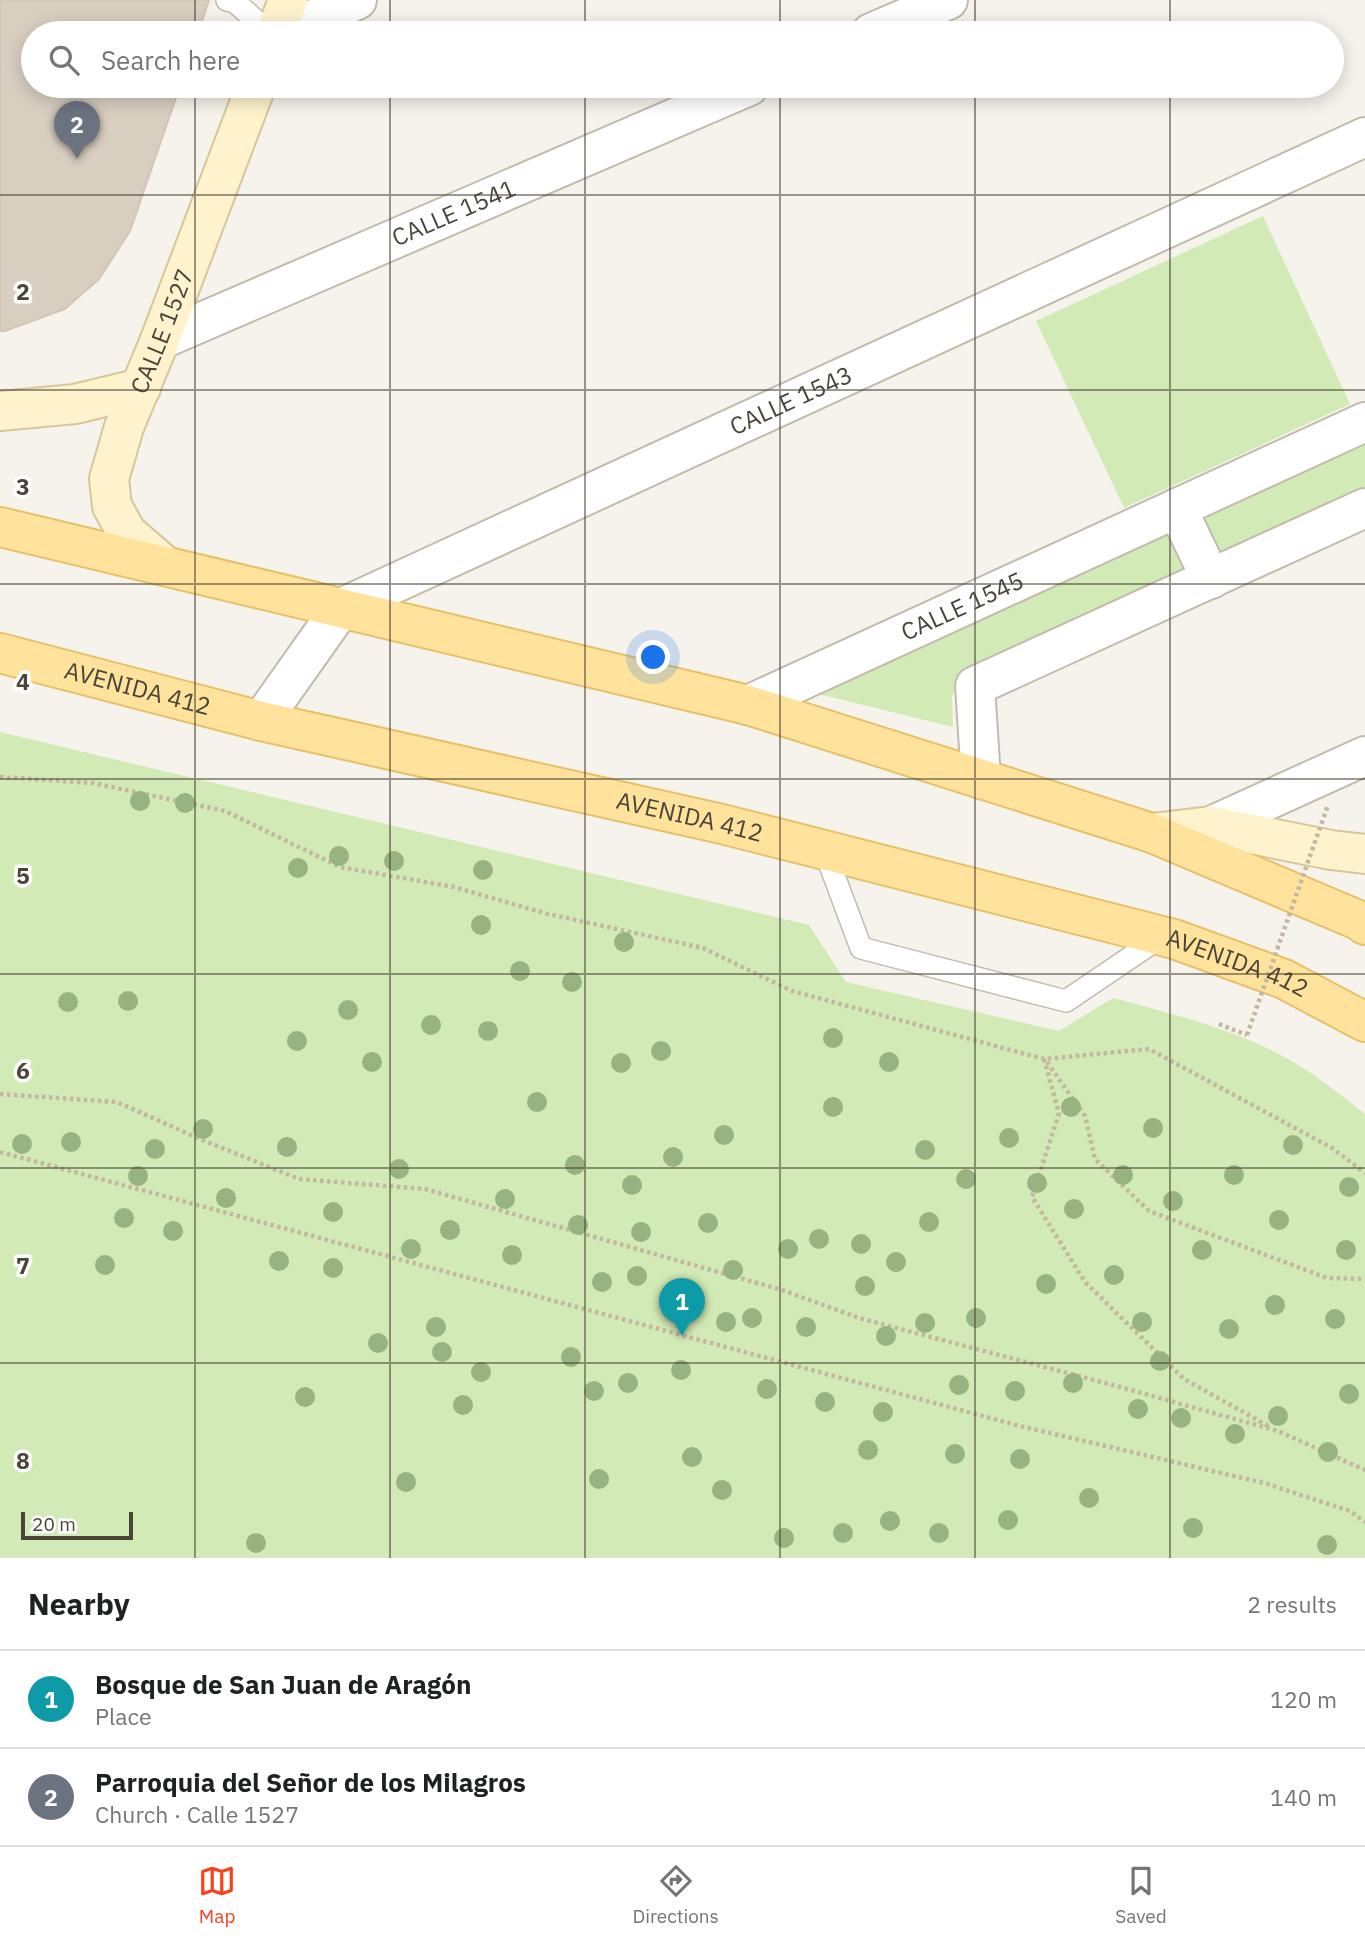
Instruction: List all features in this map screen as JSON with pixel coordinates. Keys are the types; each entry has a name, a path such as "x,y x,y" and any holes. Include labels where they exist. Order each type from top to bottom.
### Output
{"main road":[{"path":"0,527 748,705 1152,833 1365,925"},
{"name":"AVENIDA 412","path":"0,653 261,721 722,824 1162,936 1284,979 1365,1022"}],"street":[{"path":"280,21 288,0"},
{"path":"310,21 357,0"},
{"path":"899,21 948,0"},
{"name":"CALLE 1527","path":"164,565 127,533 112,506 109,479 124,427 160,340 251,98"},
{"name":"CALLE 1541","path":"160,340 721,98"},
{"name":"CALLE 1543","path":"341,608 1365,137"},
{"path":"0,411 75,404 141,388"},
{"name":"CALLE 1545","path":"748,705 1365,422"},
{"path":"1177,508 1211,579"},
{"path":"981,779 975,687 1365,508"},
{"path":"261,721 341,608"},
{"path":"1211,826 1365,756"},
{"path":"1152,833 1211,826 1348,852 1365,868"}],"lane":[{"path":"227,0 235,2 256,21"},
{"path":"824,849 861,948 1027,992 1066,1001 1162,936"}],"path":[{"path":"0,778 93,783 225,811 340,867 454,887 544,913 702,948 792,991 1044,1059 1149,1049 1332,1148 1365,1173"},
{"path":"1219,1024 1247,1035 1328,805"},
{"path":"1044,1059 1085,1116 1095,1159 1149,1210 1327,1278 1365,1279"},
{"path":"1044,1059 1059,1113 1032,1197 1085,1282 1184,1379 1278,1431 1365,1470"},
{"path":"0,1094 117,1102 200,1139 299,1178 425,1189 782,1290 859,1318 1278,1431"},
{"path":"0,1152 1006,1422 1264,1483 1350,1511 1365,1521"}],"green space":[{"path":"1263,216 1350,404 1124,508 1036,321"},
{"path":"1365,430 1365,489 963,671 952,696 953,727 802,690"},
{"path":"0,732 809,925 846,982 1059,1031 1113,998 1230,1032 1293,1062 1365,1114 1365,1558 0,1558"}],"building":[{"path":"0,0 209,0 202,21 21,21 21,98 176,98 130,231 99,279 65,309 0,331"}],"place":[{"name":"Parroquia del Señor de los Milagros","path":"77,159"},
{"name":"Bosque de San Juan de Aragón","path":"682,1336"}]}
